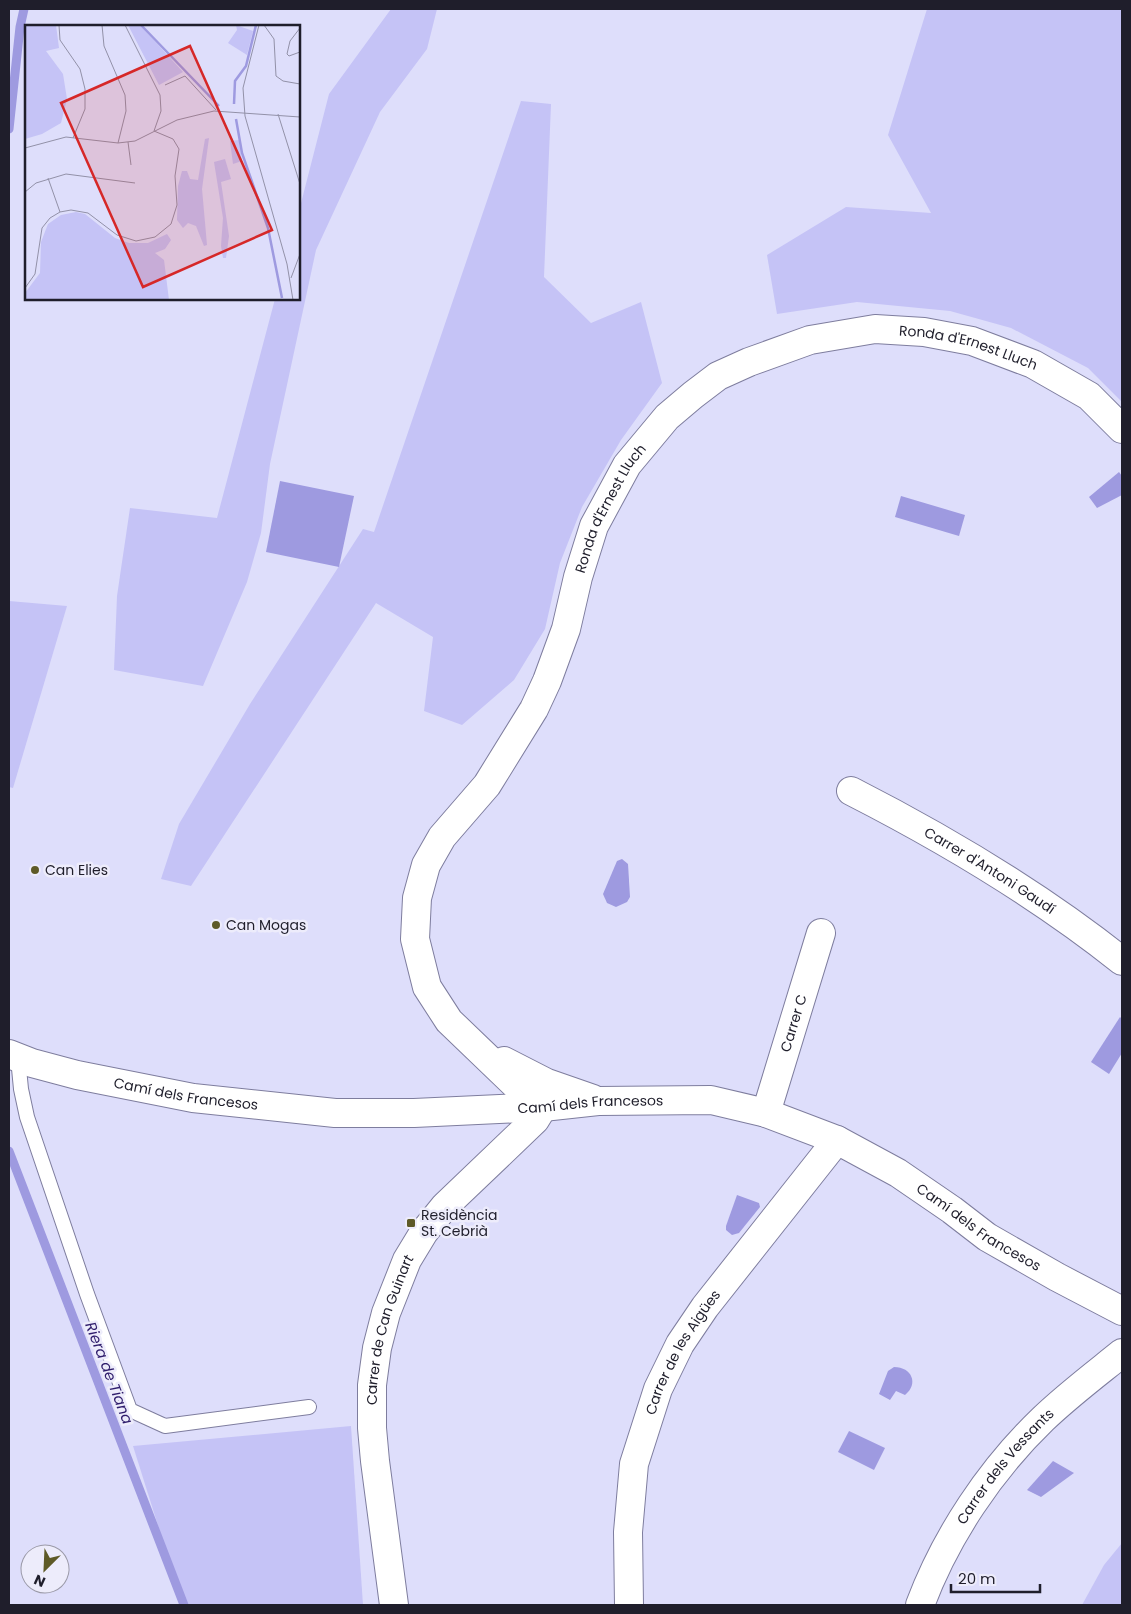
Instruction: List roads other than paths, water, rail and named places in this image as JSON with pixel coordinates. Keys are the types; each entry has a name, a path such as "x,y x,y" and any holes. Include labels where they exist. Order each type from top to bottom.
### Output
{"street":[{"name":"Ronda d'Ernest Lluch","path":"543,1107 524,1093 449,1021 427,987 415,939 417,898 426,864 442,837 487,785 534,709 548,682 566,629 578,577 594,526 627,465 667,417 718,376 749,362 810,340 875,329 924,332 972,341 1033,364 1089,396 1122,429"},
{"name":"Carrer d'Antoni Gaudí","path":"851,791 885,808 1014,883 1069,920 1122,961"},
{"name":"Carrer C","path":"766,1113 821,933"},
{"name":"Ronda d'Ernest Lluch","path":"480,1051 547,1083 598,1101"},
{"name":"Camí dels Francesos","path":"14,1056 77,1075 193,1098 335,1113 414,1113 543,1107 598,1101 711,1100 766,1113 838,1140 898,1173 987,1236 1057,1277 1122,1310"},
{"name":"Carrer de Can Guinart","path":"394,1605 372,1428 372,1385 386,1313 408,1260 424,1232 445,1206 535,1120 543,1107"},
{"name":"Carrer de les Aigües","path":"629,1605 628,1532 634,1464 658,1389 680,1344 705,1307 838,1140"},
{"name":"Carrer dels Vessants","path":"920,1605 950,1541 976,1496 1013,1451 1043,1419 1122,1353"}],"lane":[{"path":"14,1056 27,1117 87,1294 130,1410 165,1426 309,1407"}],"waterway":[{"name":"Riera de Tiana","path":"9,129 20,27 24,9"},
{"name":"Riera de Tiana","path":"9,1151 184,1605"}],"place":[{"name":"Can Elies","path":"35,870"},
{"name":"Can Mogas","path":"216,925"},
{"name":"Residència St. Cebrià","path":"411,1223"}]}
